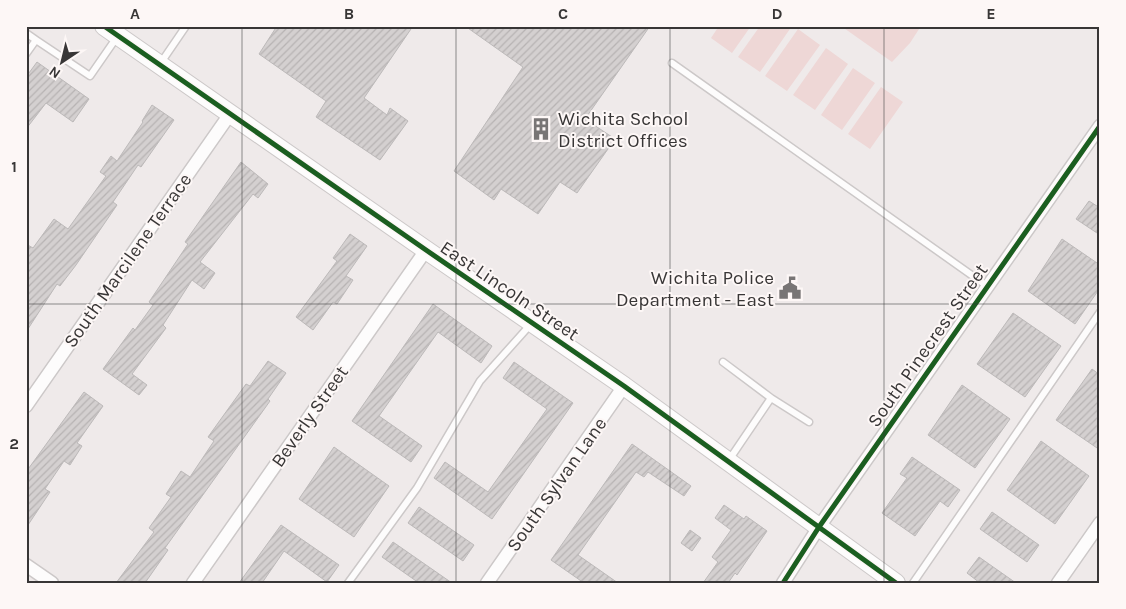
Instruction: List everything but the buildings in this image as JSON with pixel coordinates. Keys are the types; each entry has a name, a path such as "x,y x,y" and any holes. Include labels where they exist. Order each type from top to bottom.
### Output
{"street":[{"name":"East Lincoln Street","path":"111,31 624,386 896,583"},
{"name":"South Marcilene Terrace","path":"26,406 230,114"},
{"name":"South Pinecrest Street","path":"783,583 818,527 1100,126"},
{"name":"Beverly Street","path":"193,583 426,250"},
{"name":"South Sylvan Lane","path":"487,583 624,386"},
{"path":"1058,583 1100,522"},
{"path":"26,565 52,583"}],"lane":[{"path":"159,65 186,26"},
{"path":"26,33 90,76 111,31"},
{"path":"26,54 36,40"},
{"path":"672,63 987,286"},
{"path":"913,583 1100,312"},
{"path":"348,583 417,488 480,381 532,323"},
{"path":"723,362 771,398 809,422"},
{"path":"728,461 771,398"}],"shaded area":[{"path":"719,26 751,26 732,53 711,38"},
{"path":"760,26 792,26 760,72 738,57"},
{"path":"841,26 921,26 910,43 892,62"},
{"path":"798,29 820,45 787,91 765,76"},
{"path":"826,48 848,64 815,110 793,95"},
{"path":"853,68 875,83 842,130 821,115"},
{"path":"881,87 903,102 870,149 848,134"}],"cycle path":[{"path":"104,26 624,386 896,583"},
{"path":"783,583 819,527 1100,126"}],"place":[{"name":"Wichita School District Offices","path":"541,129"},
{"name":"Wichita Police Department - East","path":"790,288"}]}
